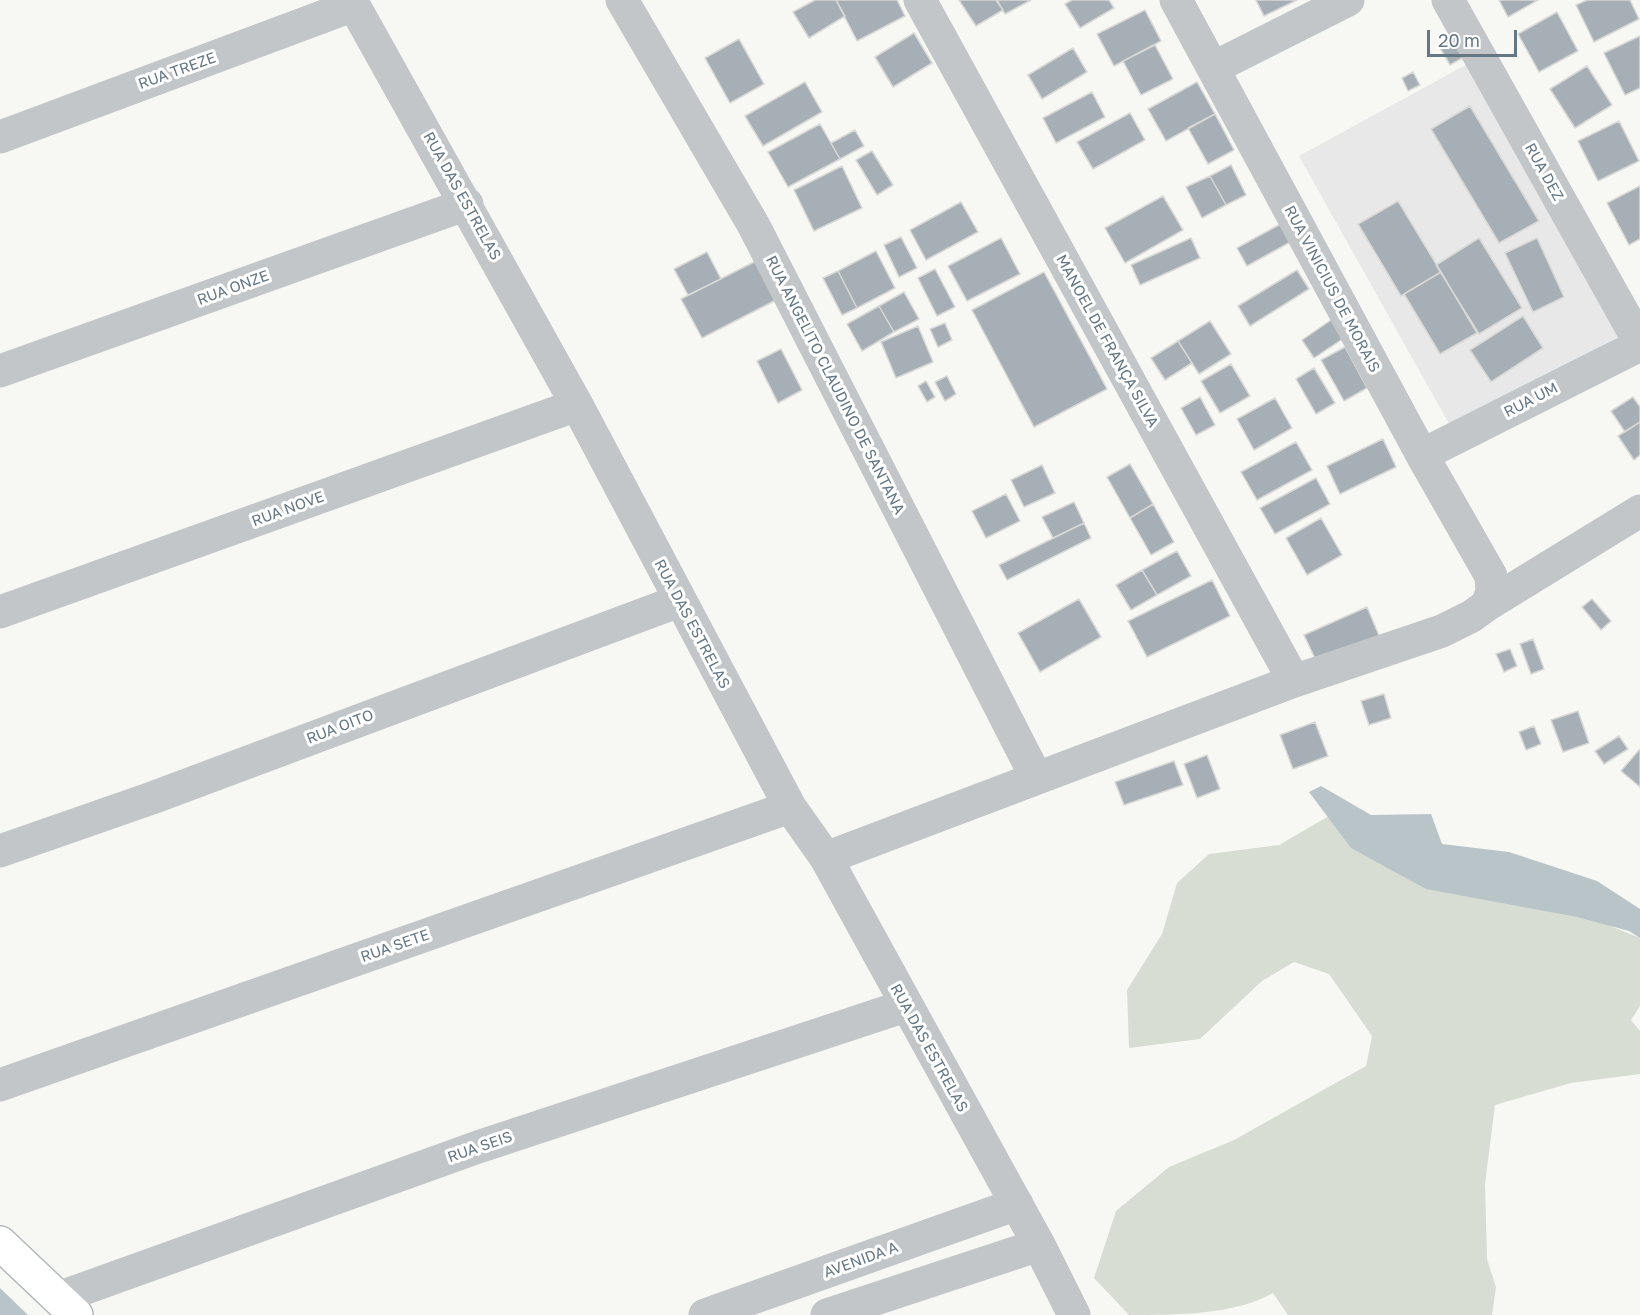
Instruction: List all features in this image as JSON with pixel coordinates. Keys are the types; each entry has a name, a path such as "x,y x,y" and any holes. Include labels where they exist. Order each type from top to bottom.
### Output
{"main road":[{"path":"0,1243 67,1307"}],"street":[{"name":"RUA ANGELITO CLAUDINO DE SANTANA","path":"622,0 754,226 1036,777"},
{"name":"MANOEL DE FRANÇA SILVA","path":"920,0 1294,681"},
{"name":"RUA VINICIUS DE MORAIS","path":"1176,0 1422,454 1489,591"},
{"path":"1213,68 1348,0"},
{"name":"RUA DEZ","path":"1448,0 1640,344"},
{"name":"RUA TREZE","path":"0,137 352,3"},
{"name":"RUA DAS ESTRELAS","path":"352,3 467,204 577,405 790,807 826,858 905,1006 1017,1204 1074,1315"},
{"name":"RUA ONZE","path":"0,371 467,204"},
{"name":"RUA UM","path":"1422,454 1640,344"},
{"name":"RUA NOVE","path":"0,612 577,405"},
{"path":"826,858 1294,681 1442,631 1472,616 1489,591 1640,511"},
{"name":"RUA OITO","path":"0,851 152,798 679,601"},
{"name":"RUA SETE","path":"0,1085 790,807"},
{"name":"RUA SEIS","path":"67,1307 478,1147 905,1006"},
{"name":"AVENIDA A","path":"705,1315 1017,1204"},
{"path":"827,1315 1039,1245"}],"shaded area":[{"path":"1475,60 1625,333 1452,429 1299,156"},
{"path":"1321,786 1371,815 1431,814 1442,844 1509,852 1597,881 1640,909 1640,938 1629,931 1577,917 1426,889 1351,848 1309,792"},
{"path":"1334,813 1640,938 1640,1006 1631,1020 1640,1031 1640,1074 1571,1083 1495,1105 1485,1184 1487,1259 1496,1287 1492,1315 1288,1315 1273,1293 1241,1306 1223,1310 1185,1314 1129,1315 1094,1278 1116,1211 1169,1167 1234,1140 1366,1066 1372,1036 1329,974 1294,962 1262,981 1200,1039 1129,1048 1127,990 1162,934 1177,883 1209,854 1279,845"},
{"path":"0,1288 28,1315 0,1315"}],"building":[{"path":"815,0 836,0 845,16 809,38 793,12"},
{"path":"836,0 897,0 905,16 857,41"},
{"path":"959,0 996,0 1003,10 976,26"},
{"path":"997,0 1031,0 1005,14"},
{"path":"1072,0 1109,0 1114,8 1080,28 1065,4"},
{"path":"1256,0 1297,0 1264,16"},
{"path":"1499,0 1538,0 1508,17"},
{"path":"1587,0 1630,0 1639,19 1594,42 1576,5"},
{"path":"1145,10 1161,41 1114,66 1097,34"},
{"path":"1557,12 1578,51 1539,72 1518,34"},
{"path":"914,33 932,63 893,87 875,57"},
{"path":"1640,36 1640,88 1625,95 1604,53"},
{"path":"1453,38 1464,57 1450,65 1439,46"},
{"path":"739,39 764,84 730,103 705,58"},
{"path":"1155,45 1173,79 1141,95 1123,61"},
{"path":"1073,48 1087,72 1042,99 1028,75"},
{"path":"1587,66 1612,105 1575,128 1550,89"},
{"path":"1413,72 1420,85 1408,91 1402,78"},
{"path":"805,82 822,112 763,146 745,116"},
{"path":"1197,82 1215,114 1166,141 1148,109"},
{"path":"1092,92 1105,117 1056,143 1043,118"},
{"path":"1470,106 1539,221 1499,243 1431,129"},
{"path":"1130,113 1145,140 1093,169 1077,142"},
{"path":"1215,114 1234,150 1208,164 1188,128"},
{"path":"1619,121 1639,161 1598,181 1578,141"},
{"path":"820,124 840,159 788,187 768,152"},
{"path":"855,130 864,146 840,159 831,143"},
{"path":"872,151 893,185 877,195 856,160"},
{"path":"1231,165 1246,195 1226,205 1210,176"},
{"path":"842,166 862,208 814,231 794,190"},
{"path":"1210,176 1226,205 1202,218 1186,187"},
{"path":"1640,186 1640,239 1629,245 1607,203"},
{"path":"1163,196 1183,230 1125,263 1105,228"},
{"path":"1398,201 1441,272 1401,296 1358,224"},
{"path":"961,202 978,232 926,260 910,230"},
{"path":"1284,222 1294,240 1247,266 1237,248"},
{"path":"901,237 917,268 899,277 884,245"},
{"path":"1001,238 1020,274 967,301 948,266"},
{"path":"1191,238 1200,258 1140,285 1131,265"},
{"path":"1479,238 1522,308 1479,334 1436,265"},
{"path":"1537,238 1564,297 1533,312 1505,253"},
{"path":"876,251 895,288 857,308 838,271"},
{"path":"707,252 721,279 688,295 674,269"},
{"path":"760,259 780,298 702,338 681,299"},
{"path":"935,269 955,307 937,316 918,278"},
{"path":"1297,270 1309,289 1250,326 1238,306"},
{"path":"838,271 857,308 842,315 823,278"},
{"path":"1044,272 1107,389 1034,427 972,310"},
{"path":"1441,272 1477,333 1440,354 1404,294"},
{"path":"904,292 919,319 894,332 879,306"},
{"path":"879,306 894,332 862,351 847,324"},
{"path":"1523,316 1543,348 1491,382 1470,350"},
{"path":"1334,318 1347,336 1314,358 1302,340"},
{"path":"1210,321 1231,354 1199,374 1178,341"},
{"path":"945,323 952,340 938,347 930,329"},
{"path":"918,326 933,362 896,378 881,342"},
{"path":"1178,341 1192,363 1165,380 1151,358"},
{"path":"1345,347 1367,388 1344,401 1321,360"},
{"path":"781,349 802,390 778,403 757,361"},
{"path":"1231,364 1250,396 1220,413 1201,381"},
{"path":"1314,368 1335,403 1316,414 1296,379"},
{"path":"947,376 956,394 945,401 935,382"},
{"path":"926,381 935,397 927,402 918,386"},
{"path":"1200,397 1215,425 1196,435 1181,408"},
{"path":"1633,397 1640,407 1640,422 1625,432 1611,411"},
{"path":"1275,398 1292,428 1254,450 1237,419"},
{"path":"1640,422 1640,455 1634,460 1618,436"},
{"path":"1383,439 1396,467 1340,494 1327,466"},
{"path":"1296,442 1312,470 1257,500 1241,472"},
{"path":"1130,464 1153,504 1130,518 1107,477"},
{"path":"1042,465 1055,493 1024,507 1011,480"},
{"path":"1316,478 1330,504 1275,534 1260,508"},
{"path":"1006,494 1020,521 986,538 972,511"},
{"path":"1074,502 1084,523 1053,538 1042,517"},
{"path":"1153,504 1174,542 1151,555 1130,518"},
{"path":"1321,518 1342,555 1307,575 1286,538"},
{"path":"1084,523 1091,538 1007,580 999,565"},
{"path":"1177,551 1191,576 1157,595 1142,570"},
{"path":"1142,570 1157,595 1131,610 1116,585"},
{"path":"1212,580 1230,616 1147,657 1128,621"},
{"path":"1079,599 1101,637 1040,672 1018,633"},
{"path":"1592,599 1611,621 1601,630 1582,607"},
{"path":"1367,607 1380,638 1318,665 1304,635"},
{"path":"1533,639 1544,669 1531,674 1520,644"},
{"path":"1510,649 1517,666 1504,672 1496,654"},
{"path":"1384,694 1391,718 1369,725 1361,701"},
{"path":"1578,711 1589,743 1563,752 1551,720"},
{"path":"1315,722 1328,756 1293,769 1280,735"},
{"path":"1534,726 1541,744 1526,750 1519,732"},
{"path":"1619,736 1628,749 1604,764 1595,751"},
{"path":"1640,750 1640,787 1621,771"},
{"path":"1207,755 1220,789 1197,798 1184,764"},
{"path":"1174,761 1183,785 1124,805 1115,782"}]}
